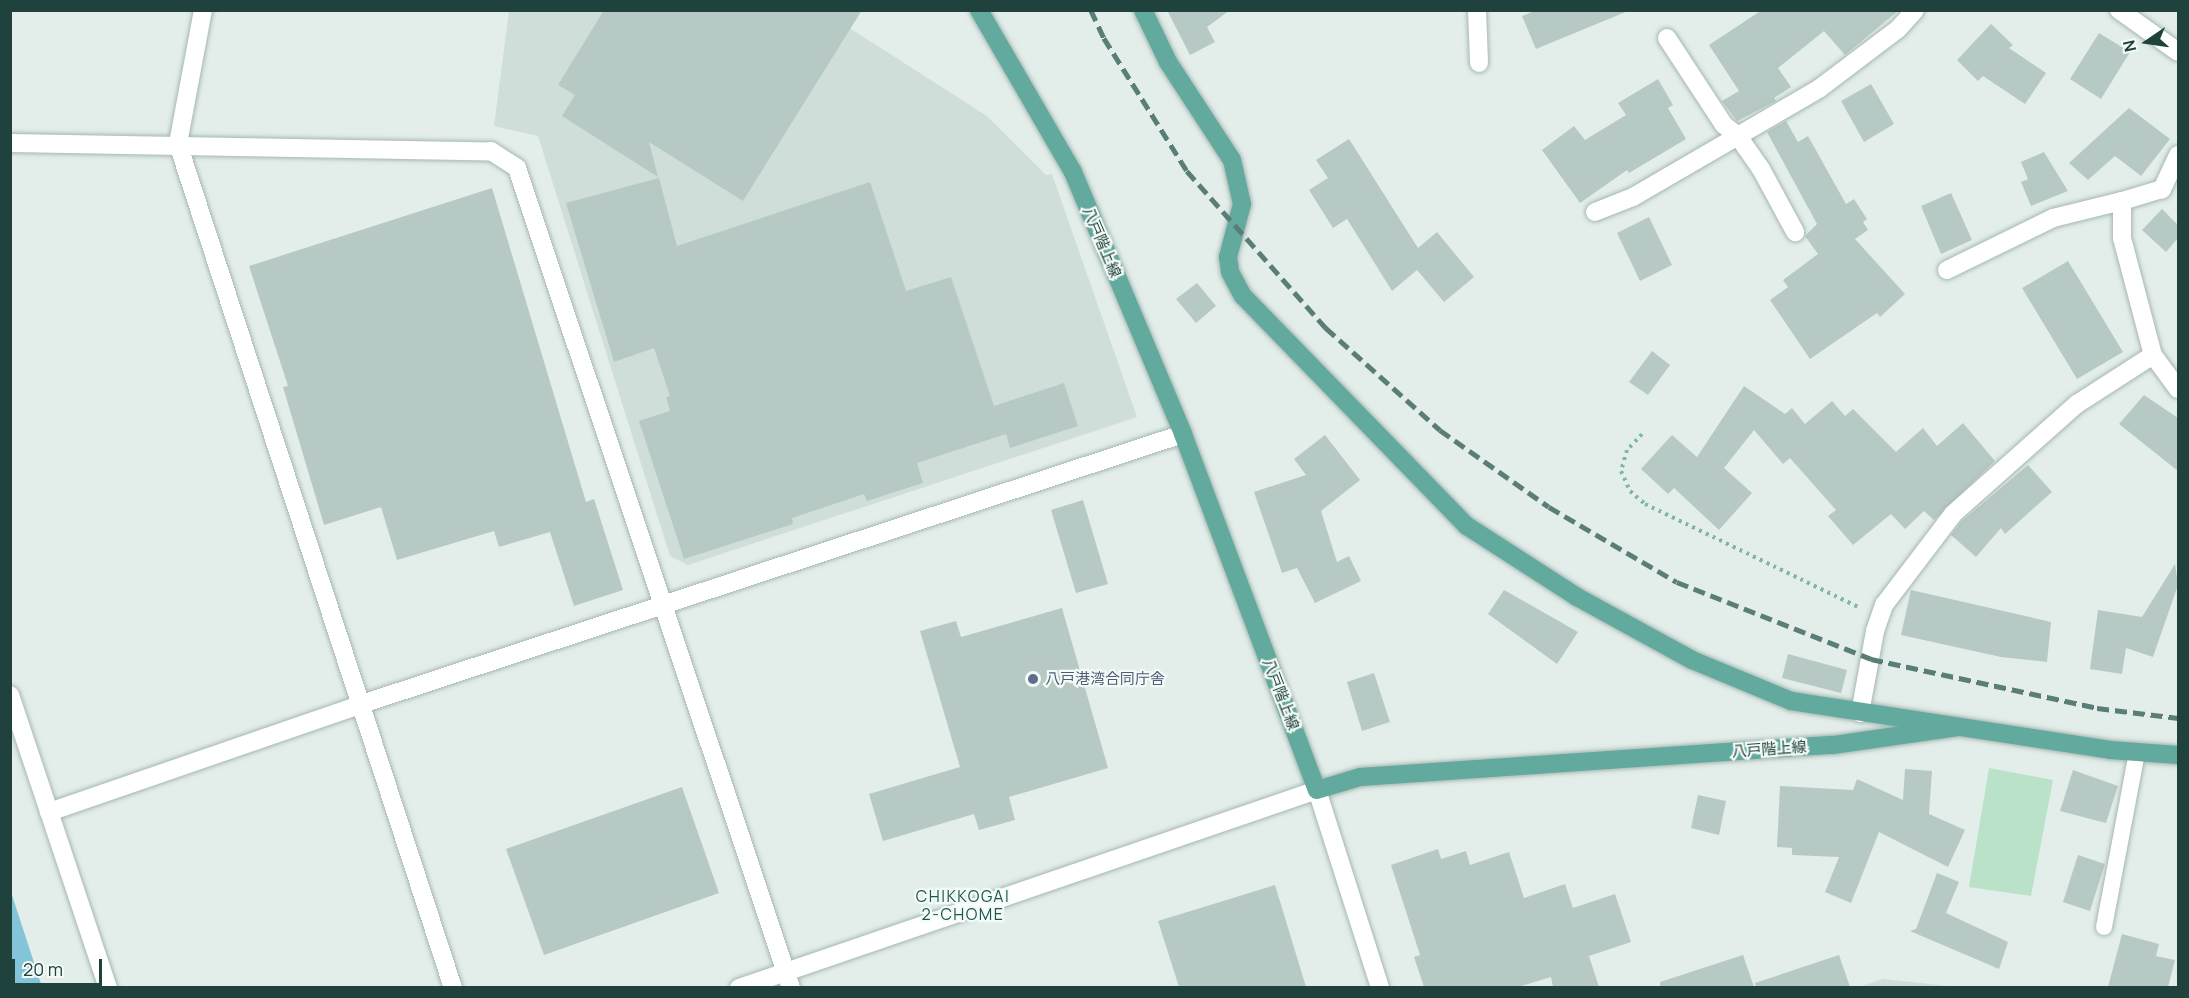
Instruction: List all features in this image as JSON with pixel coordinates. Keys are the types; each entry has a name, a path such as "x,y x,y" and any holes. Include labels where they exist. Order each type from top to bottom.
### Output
{"main road":[{"name":"八戸階上線","path":"979,10 1073,172 1183,434 1317,790 1360,777 1833,745 1958,727"},
{"name":"八戸階上線","path":"1143,10 1168,62 1232,160 1242,204 1228,257 1230,272 1243,296 1467,526 1577,597 1692,660 1791,701 1958,727 2138,752 2178,755"}],"street":[{"path":"203,10 178,144 359,705 453,987"},
{"path":"1477,10 1479,63"},
{"path":"1595,212 1634,197 1820,88 1898,29 1915,10"},
{"path":"2119,10 2178,52"},
{"path":"1667,38 1724,125 1738,136 1761,169 1795,232"},
{"path":"10,143 178,144 491,152 517,168 660,604 788,980"},
{"path":"1947,270 2053,218 2162,189 2178,155"},
{"path":"2122,201 2122,238 2153,356 2178,388"},
{"path":"1860,713 1880,618 1911,566 1953,514 2077,404 2153,356"},
{"path":"49,812 660,604 1183,434"},
{"path":"10,695 108,987"},
{"path":"740,987 788,980 1317,790 1380,987"}],"lane":[{"path":"2104,927 2138,752"}],"path":[{"path":"1642,434 1627,450 1621,471 1630,490 1645,504 1880,618"}],"shaded area":[{"path":"509,11 823,11 987,116 1046,175 1052,174 1137,417 688,565 670,556 538,136 494,126"},
{"path":"1883,979 1959,987 1859,987"}],"green space":[{"path":"1989,768 2053,780 2031,896 1969,887"}],"water":[{"path":"11,892 42,987 11,987"}],"building":[{"path":"604,10 862,10 743,201 649,142 658,177 562,116 575,95 558,85"},
{"path":"1167,10 1230,10 1207,27 1215,42 1190,55"},
{"path":"1537,10 1628,11 1536,49 1522,16"},
{"path":"1762,10 1899,10 1845,55 1824,31 1778,68 1791,87 1774,98 1776,101 1737,121 1722,101 1739,91 1709,45"},
{"path":"1991,24 2013,45 2009,48 2046,73 2025,104 1983,76 1978,81 1957,60"},
{"path":"2099,33 2130,52 2101,99 2070,79"},
{"path":"1658,79 1673,105 1668,108 1686,139 1629,173 1627,170 1580,203 1542,150 1574,126 1585,140 1626,115 1618,103"},
{"path":"1871,84 1894,124 1864,142 1841,101"},
{"path":"2129,108 2170,139 2141,176 2115,156 2088,180 2069,163"},
{"path":"1786,121 1798,142 1808,136 1846,204 1854,199 1867,219 1863,222 1868,230 1855,239 1905,294 1880,317 1877,313 1810,359 1770,300 1788,287 1783,280 1818,254 1805,236 1817,224 1767,132"},
{"path":"1349,139 1418,248 1437,232 1474,277 1444,302 1417,270 1392,291 1347,219 1333,228 1309,190 1328,178 1316,160"},
{"path":"2044,152 2068,191 2031,206 2021,182 2028,179 2021,162"},
{"path":"659,178 677,246 870,182 906,291 951,277 994,406 1064,383 1078,426 1010,448 1006,434 917,463 923,483 867,501 864,494 792,518 793,524 684,559 639,421 670,411 666,397 670,396 654,348 614,362 566,203"},
{"path":"492,188 586,502 594,499 623,590 574,606 550,532 499,547 494,531 397,560 381,507 324,525 283,387 288,386 249,266"},
{"path":"1951,193 1972,240 1941,254 1921,206"},
{"path":"2162,209 2178,225 2178,238 2166,252 2142,230"},
{"path":"1649,217 1672,265 1640,281 1617,233"},
{"path":"2068,261 2123,352 2077,379 2022,288"},
{"path":"1197,283 1216,306 1196,323 1176,299"},
{"path":"1652,351 1670,365 1648,395 1629,382"},
{"path":"1744,386 1785,414 1792,408 1805,424 1832,401 1845,416 1853,409 1896,452 1923,428 1937,446 1963,423 1995,461 1934,520 1924,511 1905,529 1891,514 1853,545 1828,516 1836,510 1790,458 1783,464 1754,430 1724,468 1752,493 1719,530 1674,488 1668,494 1641,469 1672,435 1697,457"},
{"path":"2144,395 2178,418 2178,471 2119,424"},
{"path":"1325,435 1360,480 1321,511 1337,562 1349,556 1361,581 1315,603 1297,568 1282,573 1254,492 1306,475 1294,459"},
{"path":"2028,465 2052,492 2005,534 2001,528 1976,557 1951,535 1961,522"},
{"path":"1083,500 1108,584 1076,593 1051,510"},
{"path":"2175,564 2178,585 2153,657 2126,648 2122,674 2090,669 2098,610 2142,617"},
{"path":"1504,590 1578,632 1557,664 1488,614"},
{"path":"1911,590 2051,622 2047,662 2001,657 1901,635"},
{"path":"1062,608 1108,768 1009,797 1015,820 979,830 974,814 883,841 869,794 960,767 920,631 956,621 961,637"},
{"path":"1788,654 1847,670 1841,693 1782,678"},
{"path":"1374,673 1390,722 1362,731 1347,682"},
{"path":"1905,769 1932,771 1929,814 1965,830 1948,867 1879,832 1851,903 1825,892 1839,857 1792,855 1792,848 1777,847 1780,786 1853,790 1857,779 1903,800"},
{"path":"2073,770 2118,786 2106,823 2060,811"},
{"path":"682,787 719,893 544,955 506,849"},
{"path":"1698,795 1726,801 1719,835 1691,828"},
{"path":"1438,849 1441,859 1466,851 1470,865 1509,852 1524,898 1565,884 1573,908 1615,894 1631,942 1589,956 1599,987 1553,987 1551,977 1518,987 1424,987 1414,957 1420,955 1391,865"},
{"path":"2078,855 2105,864 2090,911 2063,902"},
{"path":"1937,873 1959,882 1946,913 2008,942 1999,969 1910,931 1916,929"},
{"path":"1275,885 1306,987 1179,987 1158,921"},
{"path":"2122,934 2159,944 2156,956 2175,960 2168,987 2108,987"},
{"path":"1743,955 1754,987 1660,987 1660,982"},
{"path":"1839,955 1850,987 1756,987 1755,983"}],"railway":[{"path":"1091,10 1104,38 1187,171 1326,328 1440,430 1549,507 1677,582 1871,659 2097,708 2178,718"}],"place":[{"name":"八戸港湾合同庁舎","path":"1033,679"}],"district":[{"name":"CHIKKOGAI 2-CHOME","path":"963,905"}]}
